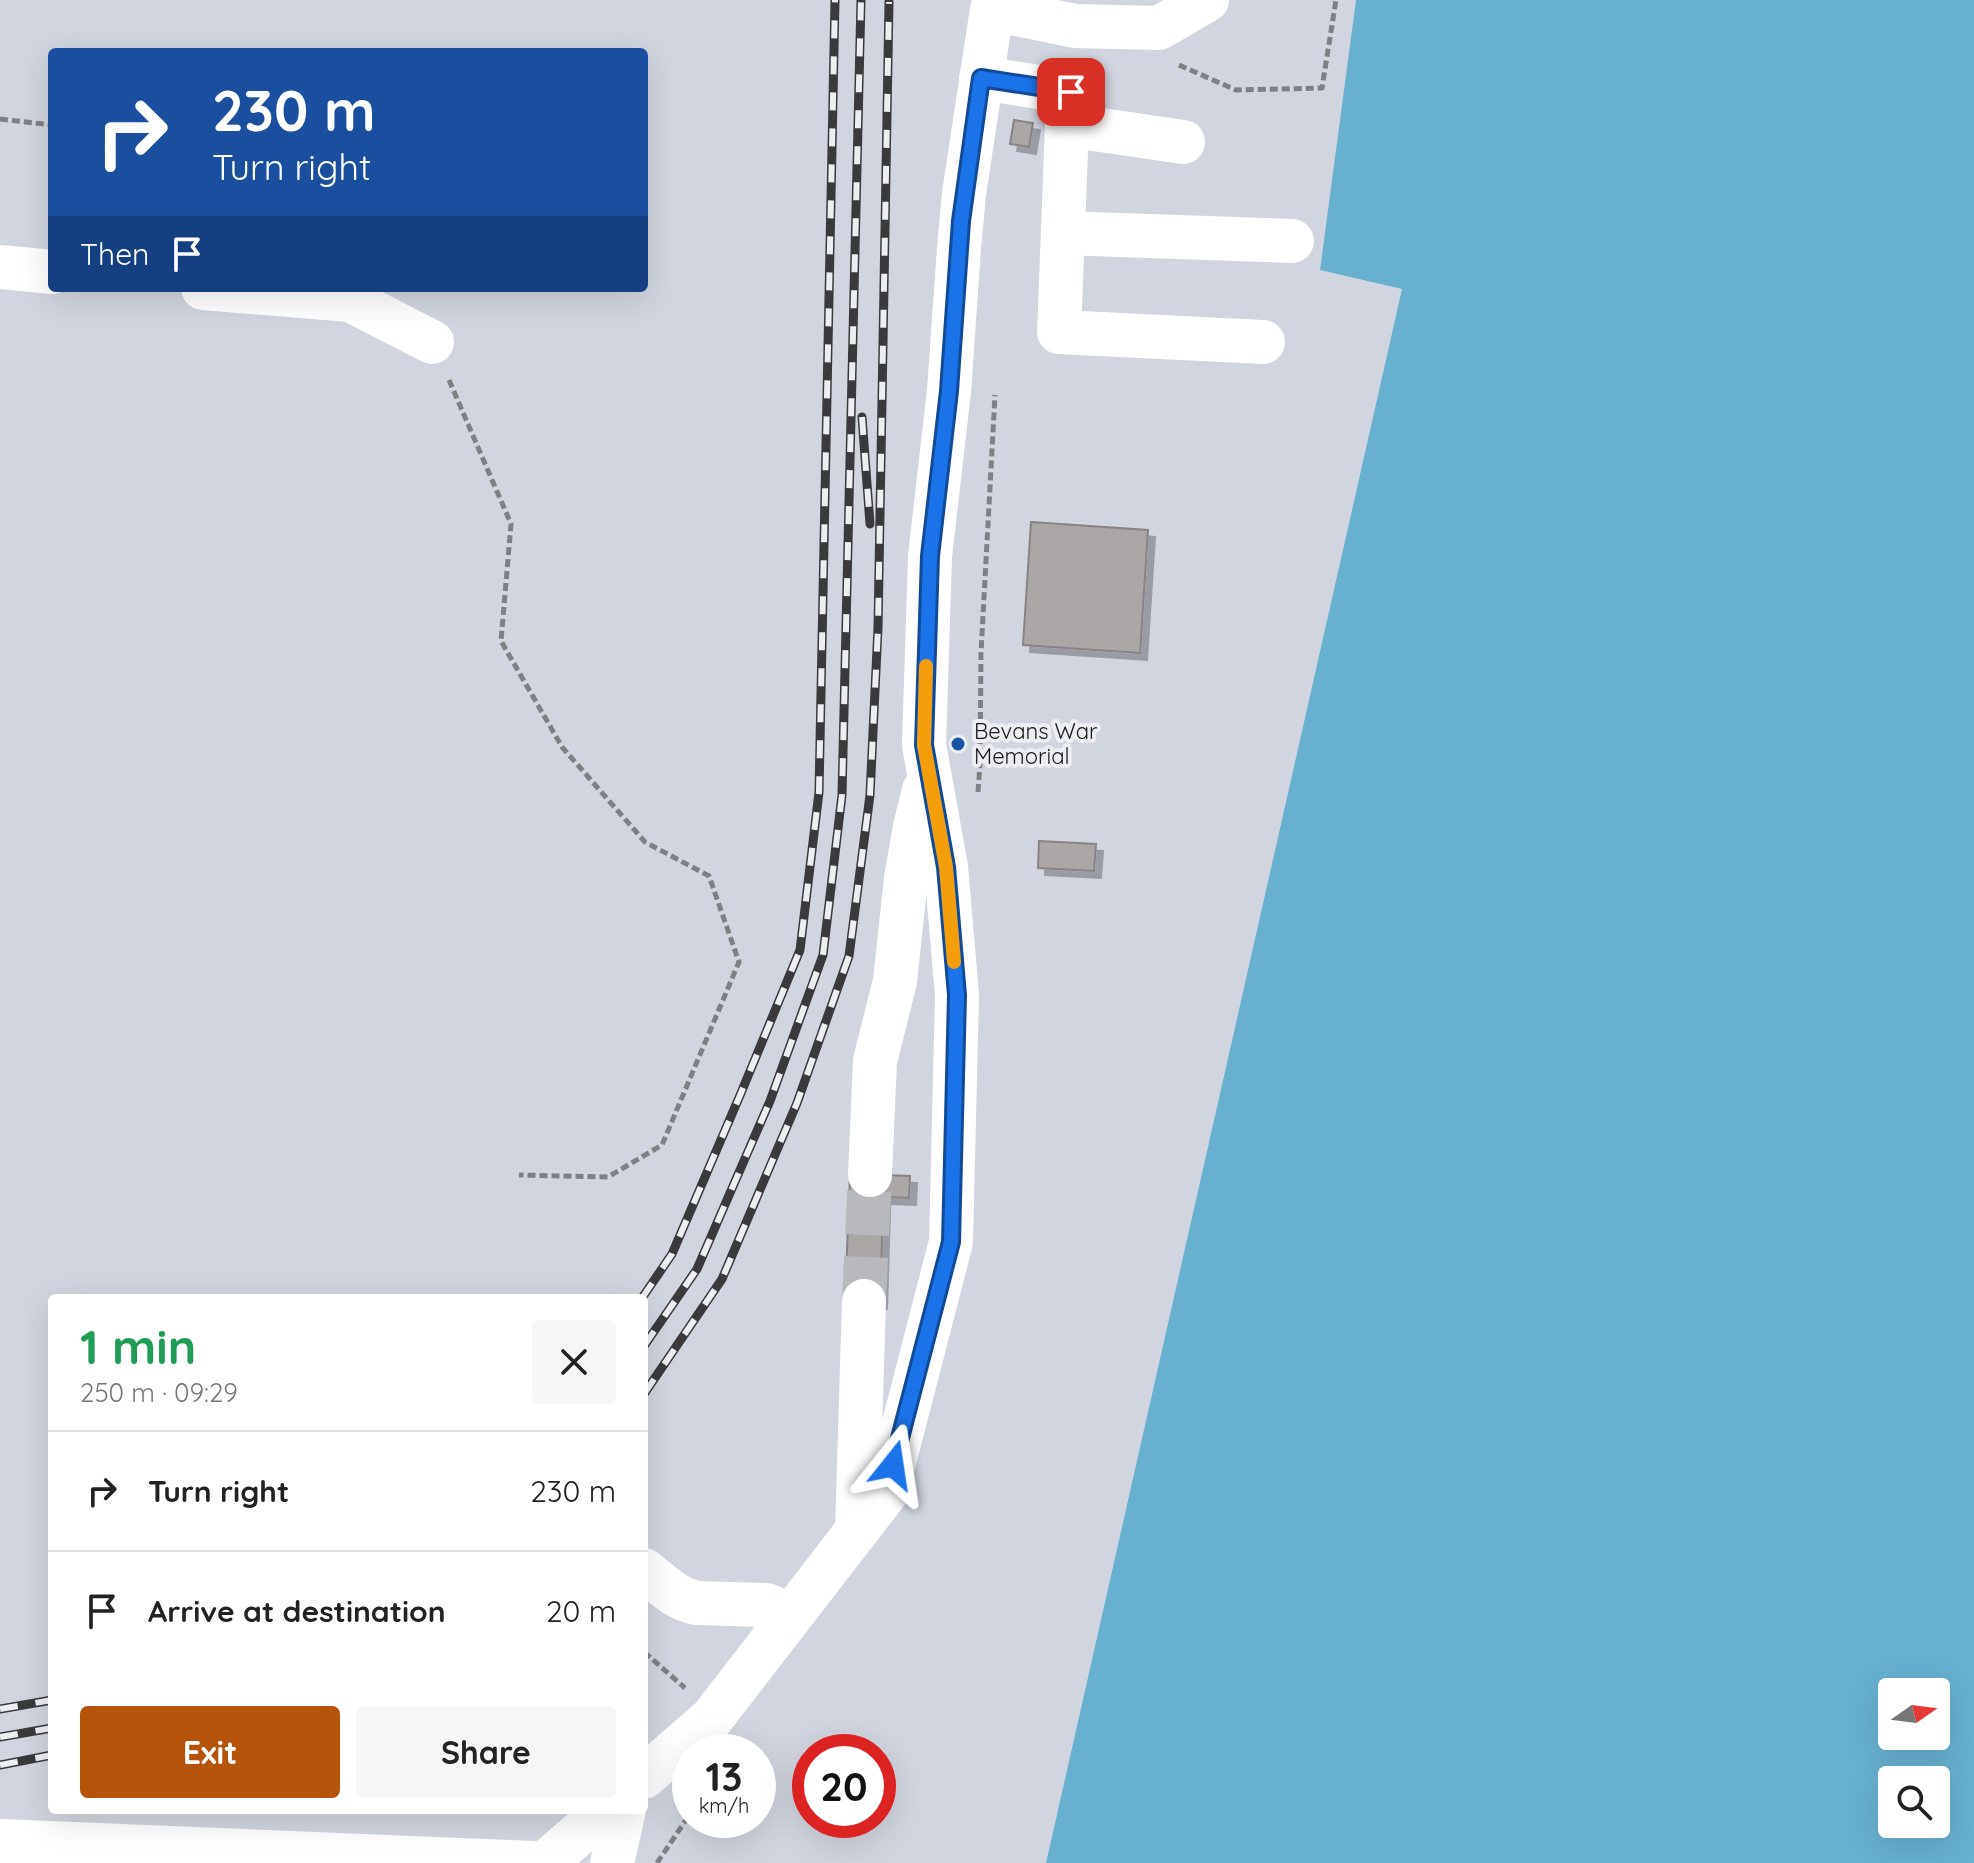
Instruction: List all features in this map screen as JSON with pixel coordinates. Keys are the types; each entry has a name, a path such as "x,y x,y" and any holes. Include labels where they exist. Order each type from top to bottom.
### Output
{"lane":[{"path":"648,1774 715,1715 886,1493 951,1242 957,995 946,867 924,745 930,556 949,391 961,221 992,9 1075,26 1159,28 1207,0"},
{"path":"981,78 1071,92 1059,332 1263,342"},
{"path":"1067,125 1183,142"},
{"path":"1063,233 1292,241"},
{"path":"0,267 48,272"},
{"path":"252,292 350,300 432,342"},
{"path":"870,1175 875,1061 895,981 908,865 929,772"},
{"path":"857,1530 864,1301"},
{"path":"648,1573 686,1601 766,1605 791,1615"},
{"path":"545,1863 601,1814"},
{"path":"612,1863 623,1814"},
{"path":"0,1841 535,1863"}],"path":[{"path":"1168,60 1236,90 1322,88 1336,0"},
{"path":"0,119 48,125"},
{"path":"432,342 511,524 501,641 562,747 645,842 709,876 739,962 662,1145 608,1177 519,1175"},
{"path":"648,1656 715,1715"},
{"path":"657,1863 674,1838"}],"shaded area":[{"path":"0,0 1356,0 1320,270 1402,289 1046,1863 0,1863"}],"water":[{"path":"1356,0 1974,0 1974,1863 1046,1863 1402,289 1320,270"}],"building":[{"path":"1014,120 1033,123 1029,147 1010,144"},
{"path":"1031,522 1148,530 1140,653 1023,645"},
{"path":"1039,841 1096,844 1094,871 1038,868"},
{"path":"850,1174 884,1175 880,1302 845,1301"},
{"path":"884,1175 910,1176 909,1198 884,1197"}],"tunnel":[{"path":"864,1301 870,1175"}],"railway":[{"path":"645,1294 672,1254 800,950 819,792 835,0"},
{"path":"648,1340 697,1269 770,1101 823,955 842,795 861,0"},
{"path":"648,1388 722,1279 797,1103 849,956 870,795 878,628 889,2"},
{"path":"862,417 870,524"},
{"path":"0,1709 48,1701"},
{"path":"0,1737 48,1729"},
{"path":"0,1765 48,1756"}],"slow traffic":[{"path":"926,666 924,745 946,867 954,962"}],"place":[{"name":"Bevans War Memorial","path":"958,744"}],"route":[{"path":"893,1465 951,1242 957,995 946,867 924,745 930,556 949,391 964,194 981,78 1071,92"}]}
